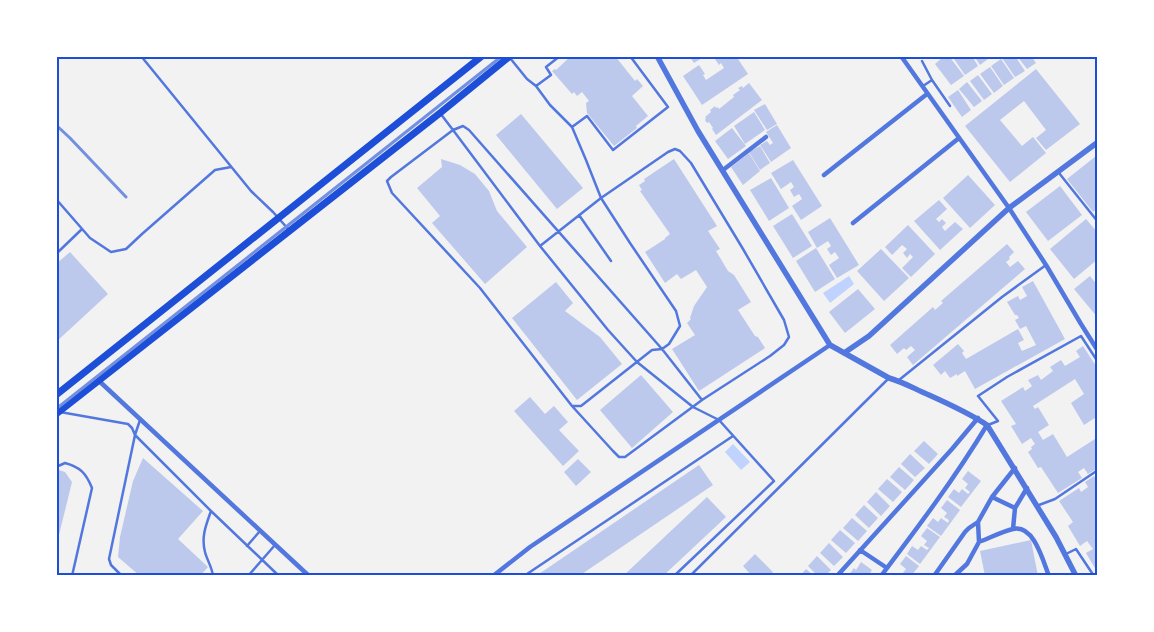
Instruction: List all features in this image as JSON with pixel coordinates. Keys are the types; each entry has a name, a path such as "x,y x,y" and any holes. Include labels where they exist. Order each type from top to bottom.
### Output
{"main road":[{"path":"56,395 482,56"},
{"path":"58,413 510,57"}],"street":[{"path":"657,56 698,131 830,345 889,378 947,403 988,425 1056,537 1076,576"},
{"path":"901,56 1009,208 1098,350"},
{"path":"824,175 927,94"},
{"path":"723,170 766,137"},
{"path":"853,223 959,138"},
{"path":"844,353 870,336 1009,208 1097,144"},
{"path":"493,576 530,547 830,345"},
{"path":"98,380 308,576"},
{"path":"836,576 978,418"},
{"path":"881,576 937,501 988,425"},
{"path":"934,576 967,530 978,522 992,496 1014,468"},
{"path":"1013,529 1015,508 1027,488"},
{"path":"992,496 1015,508"},
{"path":"954,576 967,564 979,542 978,522"},
{"path":"979,542 1020,528 1030,534 1035,540 1049,576"},
{"path":"860,550 887,568"}],"lane":[{"path":"141,56 251,191 290,231"},
{"path":"536,86 551,75 546,67 560,56"},
{"path":"572,127 587,116 613,150 668,107 630,56"},
{"path":"510,57 550,105 572,127 601,198 676,311 680,326 669,344 662,349 652,350 581,406 572,406"},
{"path":"922,61 932,80 950,106"},
{"path":"922,86 932,80"},
{"path":"440,113 540,246 608,330 637,362 693,407 719,420 774,481 674,576"},
{"path":"540,246 558,231 601,198 668,152 676,149 691,163 743,249 784,320 789,337 784,345 770,356 702,400 625,457 619,457 572,406 480,288 392,193 387,181 452,130 463,126 469,130 558,231 662,349 702,400"},
{"path":"56,199 90,238 111,252 126,249 215,170 232,167"},
{"path":"1058,172 1098,222"},
{"path":"579,215 612,261"},
{"path":"56,254 82,229"},
{"path":"898,381 1002,297 1046,265"},
{"path":"988,425 998,420 978,396 1007,377 1082,336 1098,362"},
{"path":"690,576 889,378"},
{"path":"58,413 128,424 135,435 279,576"},
{"path":"122,576 110,564 109,560 135,435 140,420"},
{"path":"524,576 733,436"},
{"path":"56,467 65,463 76,466 88,476 92,488 72,576"},
{"path":"1037,506 1055,498 1098,470"},
{"path":"211,511 205,527 204,540 205,552 213,576"},
{"path":"247,546 260,531"},
{"path":"248,576 275,545"},
{"path":"1065,555 1076,549 1094,576"}],"water":[{"path":"849,276 854,284 830,303 823,293"},
{"path":"733,444 750,462 741,470 725,452"}],"building":[{"path":"571,56 615,56 635,81 637,79 643,86 632,96 648,116 636,126 637,128 614,146 587,113 586,103 589,101 582,92 577,96 574,92 572,94 552,71 556,70"},
{"path":"689,56 705,56 694,63"},
{"path":"713,56 736,56 748,74 702,105 683,76 699,65 705,74 703,75 706,80 724,68 721,63 719,65"},
{"path":"944,56 949,56 964,76 951,85 935,64"},
{"path":"952,56 972,56 978,66 965,75"},
{"path":"974,56 992,56 980,65"},
{"path":"1005,56 1015,56 1025,71 1015,77 1002,58"},
{"path":"1017,56 1031,56 1036,63 1027,69"},
{"path":"1001,59 1014,78 1004,85 991,66"},
{"path":"990,67 1003,86 994,93 980,74"},
{"path":"1036,69 1080,124 1046,150 1036,138 1046,130 1024,101 1000,120 1022,146 1033,137 1046,153 1010,182 965,126"},
{"path":"978,75 992,94 984,100 970,81"},
{"path":"967,82 982,101 974,107 959,89"},
{"path":"749,83 762,100 716,135 709,122 707,123 705,120 705,117 715,106 719,109 734,97 733,95 740,90 738,88 742,86 743,88"},
{"path":"958,90 971,110 962,117 948,97"},
{"path":"765,104 777,124 767,130 754,110"},
{"path":"754,112 765,130 745,144 734,126"},
{"path":"521,114 583,188 557,209 496,135"},
{"path":"777,125 791,148 771,162 760,145 767,141 770,145 773,143 766,132"},
{"path":"732,128 746,146 728,159 715,141"},
{"path":"760,146 770,163 760,170 749,152"},
{"path":"749,153 760,171 743,185 731,167"},
{"path":"1096,156 1098,159 1098,208 1093,212 1067,179"},
{"path":"441,159 460,165 475,174 489,191 497,211 527,247 485,284 432,223 440,216 417,188 442,167"},
{"path":"674,159 717,226 708,231 720,249 716,251 751,302 738,310 765,348 699,391 672,349 695,335 687,323 691,319 694,306 707,287 696,270 681,279 677,274 665,283 645,252 670,234 640,191 642,190 639,185 645,181 644,179"},
{"path":"793,160 822,206 801,220 792,206 802,199 799,194 794,197 790,190 794,187 791,182 781,189 771,173"},
{"path":"968,175 995,205 970,228 943,198"},
{"path":"771,178 789,208 769,221 750,190"},
{"path":"1060,186 1082,215 1048,241 1026,212"},
{"path":"939,200 947,209 936,219 939,222 942,219 946,223 942,227 945,231 955,222 963,229 940,250 914,221"},
{"path":"792,214 812,246 793,258 773,226"},
{"path":"830,218 859,265 837,278 829,265 839,258 835,252 831,255 827,249 831,246 828,241 817,248 808,232"},
{"path":"1086,219 1098,233 1098,259 1074,279 1050,249"},
{"path":"908,225 935,254 911,277 902,268 913,257 910,254 907,258 903,253 907,249 902,245 892,255 885,247"},
{"path":"1007,244 1014,252 1006,262 1010,267 1018,261 1025,269 913,365 907,357 915,350 911,346 906,350 904,348 897,354 890,345 933,307 935,310 943,303 941,301"},
{"path":"816,248 835,279 815,292 796,261"},
{"path":"881,249 909,278 884,301 857,271"},
{"path":"70,252 108,294 56,342 56,264"},
{"path":"1090,276 1098,286 1098,318 1074,289"},
{"path":"1033,281 1065,339 975,389 965,371 950,378 945,371 941,375 933,365 958,344 964,351 962,353 966,359 1018,329 1024,340 1018,343 1022,351 1036,345 1026,326 1020,329 1015,320 1019,318 1007,302 1018,296 1020,300 1027,296 1022,287"},
{"path":"556,282 573,303 565,311 600,337 622,364 577,400 512,318"},
{"path":"858,289 875,309 845,333 829,312"},
{"path":"1083,346 1098,369 1098,416 1084,425 1071,403 1084,394 1075,379 1033,406 1035,409 1038,407 1049,425 1038,432 1043,440 1053,434 1067,457 1098,437 1098,460 1095,462 1098,468 1088,474 1084,468 1078,472 1082,478 1058,493 1041,467 1038,468 1028,452 1035,444 1031,438 1022,444 1011,426 1016,424 1001,401 1023,387 1025,391 1032,386 1028,380 1038,375 1041,380 1053,371 1050,367 1061,360 1065,366 1080,357 1076,351"},
{"path":"641,375 673,412 632,448 600,410"},
{"path":"530,397 545,414 554,406 568,422 559,430 579,451 563,466 514,411"},
{"path":"924,441 938,454 929,464 914,451"},
{"path":"910,454 925,468 915,477 901,464"},
{"path":"143,458 203,511 178,539 208,567 200,576 140,576 118,557 120,537 133,481"},
{"path":"578,459 591,472 576,486 564,472"},
{"path":"699,465 713,485 579,576 536,576"},
{"path":"899,467 914,480 905,490 890,477"},
{"path":"59,470 65,472 72,482 57,543 56,472"},
{"path":"968,471 981,481 961,507 948,497 954,489 959,493 962,489 968,494 970,492 965,488 968,484 962,479"},
{"path":"1094,476 1098,482 1098,511 1096,512 1098,514 1098,569 1096,570 1086,553 1093,549 1087,541 1080,546 1068,526 1073,522 1059,501 1079,488 1081,492 1088,487 1085,482"},
{"path":"887,479 902,492 893,502 878,489"},
{"path":"876,492 890,506 881,516 867,502"},
{"path":"707,497 726,517 663,576 623,576"},
{"path":"947,500 960,510 941,536 927,526 933,518 938,522 941,518 948,523 949,520 944,517 947,513 941,508"},
{"path":"864,505 878,518 869,528 855,515"},
{"path":"852,518 867,531 858,541 843,528"},
{"path":"927,528 940,537 920,564 907,554 912,546 918,550 921,546 927,550 929,548 924,545 927,541 921,536"},
{"path":"840,530 855,543 846,553 831,540"},
{"path":"1031,540 1038,576 985,576 980,551"},
{"path":"829,543 843,557 834,566 820,553"},
{"path":"755,554 773,572 769,576 752,576 743,566"},
{"path":"817,556 831,570 825,576 818,576 808,566"},
{"path":"906,556 919,566 911,576 903,573 906,569 900,564"},
{"path":"861,562 872,570 868,576 848,576 854,568 856,570"},
{"path":"806,569 814,576 800,576"}],"railway":[{"path":"56,409 502,56"},
{"path":"56,125 126,197"}]}
